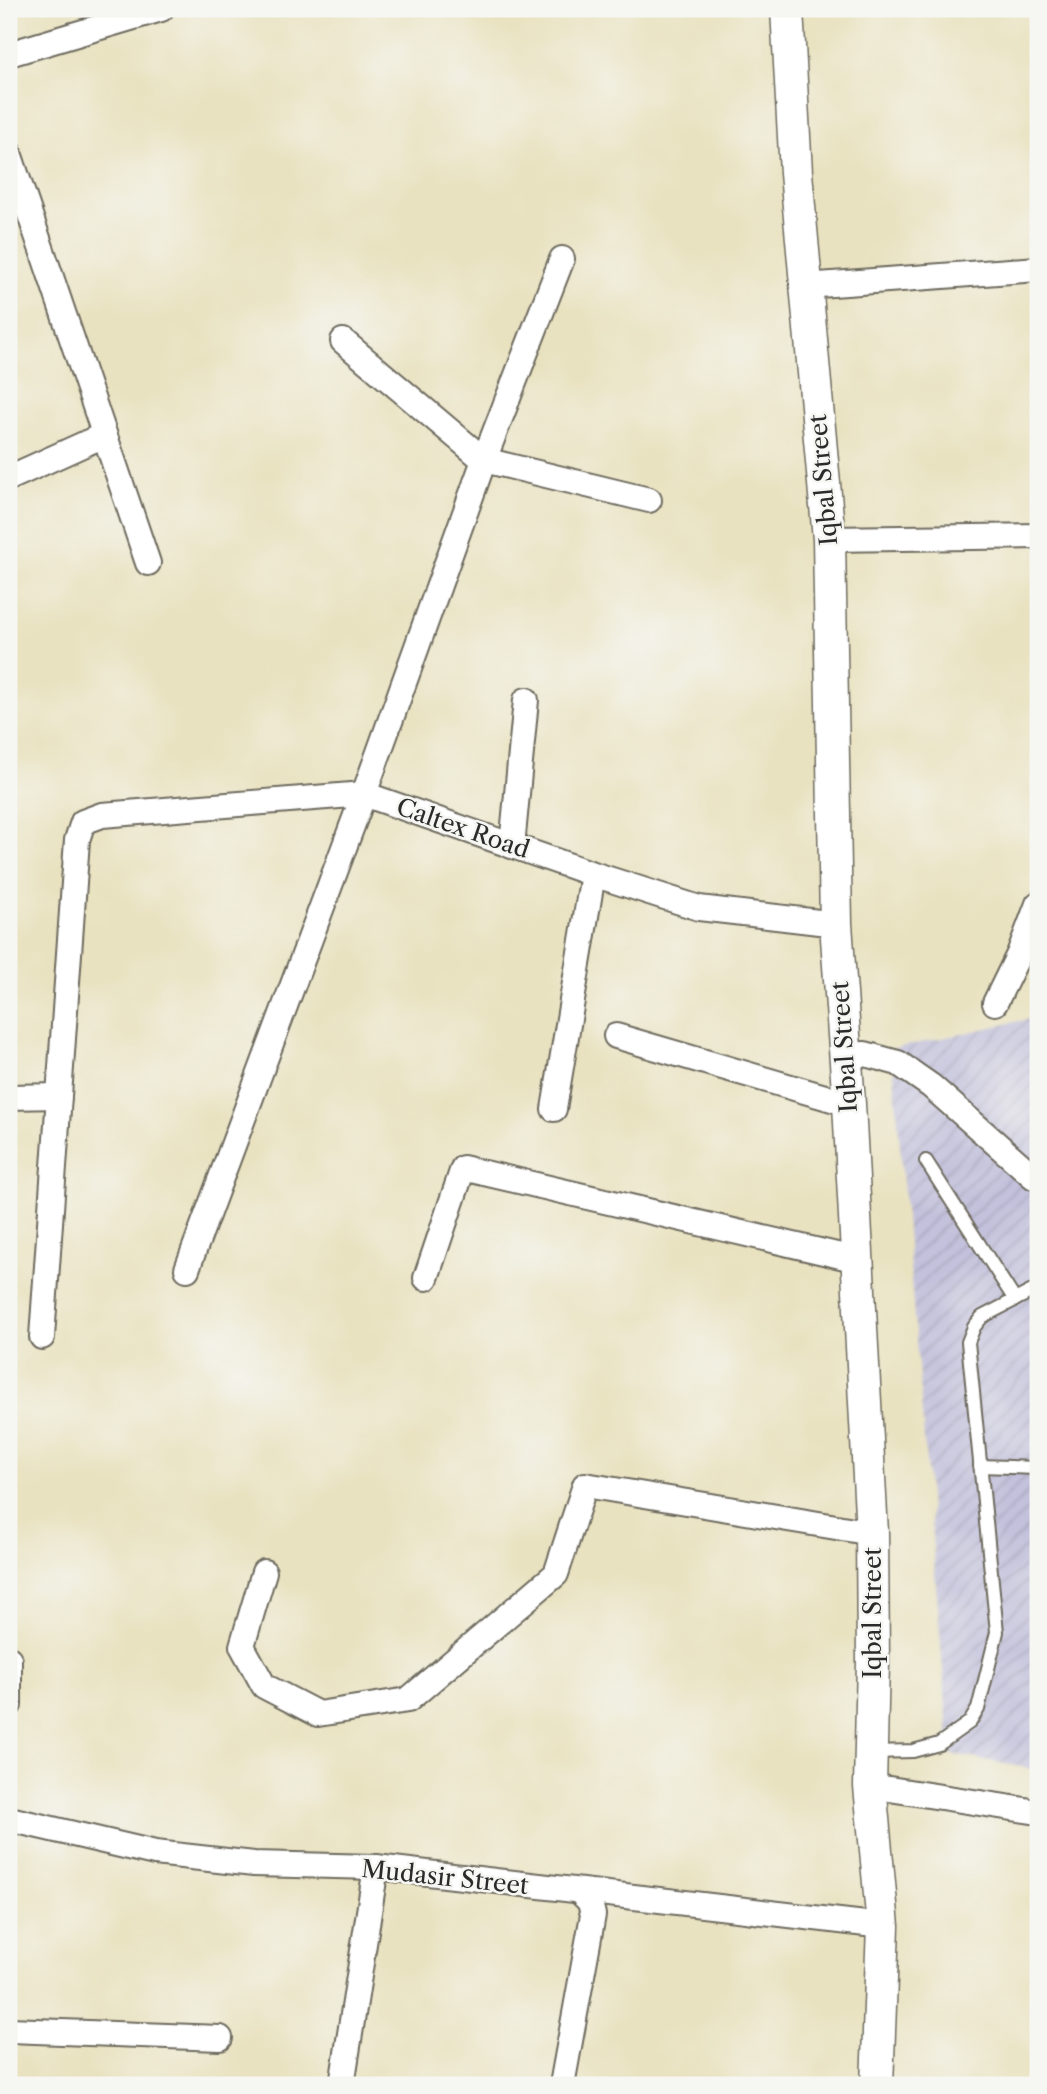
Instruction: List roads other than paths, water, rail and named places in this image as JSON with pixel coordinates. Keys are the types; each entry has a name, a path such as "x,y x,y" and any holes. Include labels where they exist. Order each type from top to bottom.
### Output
{"street":[{"path":"9,54 95,18 161,9"},
{"name":"Iqbal Street","path":"788,9 796,173 829,539 836,924 849,1104 872,1533 870,1786 883,1926 877,2085"},
{"path":"9,153 148,563"},
{"path":"187,1269 364,794 484,460 562,259"},
{"path":"805,286 1038,269"},
{"path":"343,341 484,460 649,500"},
{"path":"9,478 104,435"},
{"path":"829,539 1038,536"},
{"path":"512,846 526,700"},
{"name":"Caltex Road","path":"59,1096 77,840 83,822 102,816 364,794 699,908 836,924"},
{"path":"554,1109 593,874"},
{"path":"995,1003 1019,954 1038,904"},
{"path":"616,1036 849,1104"},
{"path":"845,1055 865,1054 898,1063 931,1086 1034,1177 1038,1177"},
{"path":"9,1097 59,1096 42,1337"},
{"path":"426,1278 463,1168 858,1260"},
{"path":"264,1572 242,1646 264,1686 318,1714 408,1700 556,1574 585,1485 872,1533"},
{"path":"9,1659 9,1705"},
{"path":"870,1786 1038,1812"},
{"name":"Mudasir Street","path":"9,1819 155,1853 254,1864 376,1867 883,1926"},
{"path":"342,2085 376,1867"},
{"path":"562,2085 593,1915 590,1902 580,1892"},
{"path":"9,2030 219,2038"}],"lane":[{"path":"926,1161 1015,1300"},
{"path":"871,1752 913,1751 939,1744 970,1722 978,1709 997,1632 968,1342 982,1317 1038,1288"},
{"path":"981,1466 1038,1468"}]}
